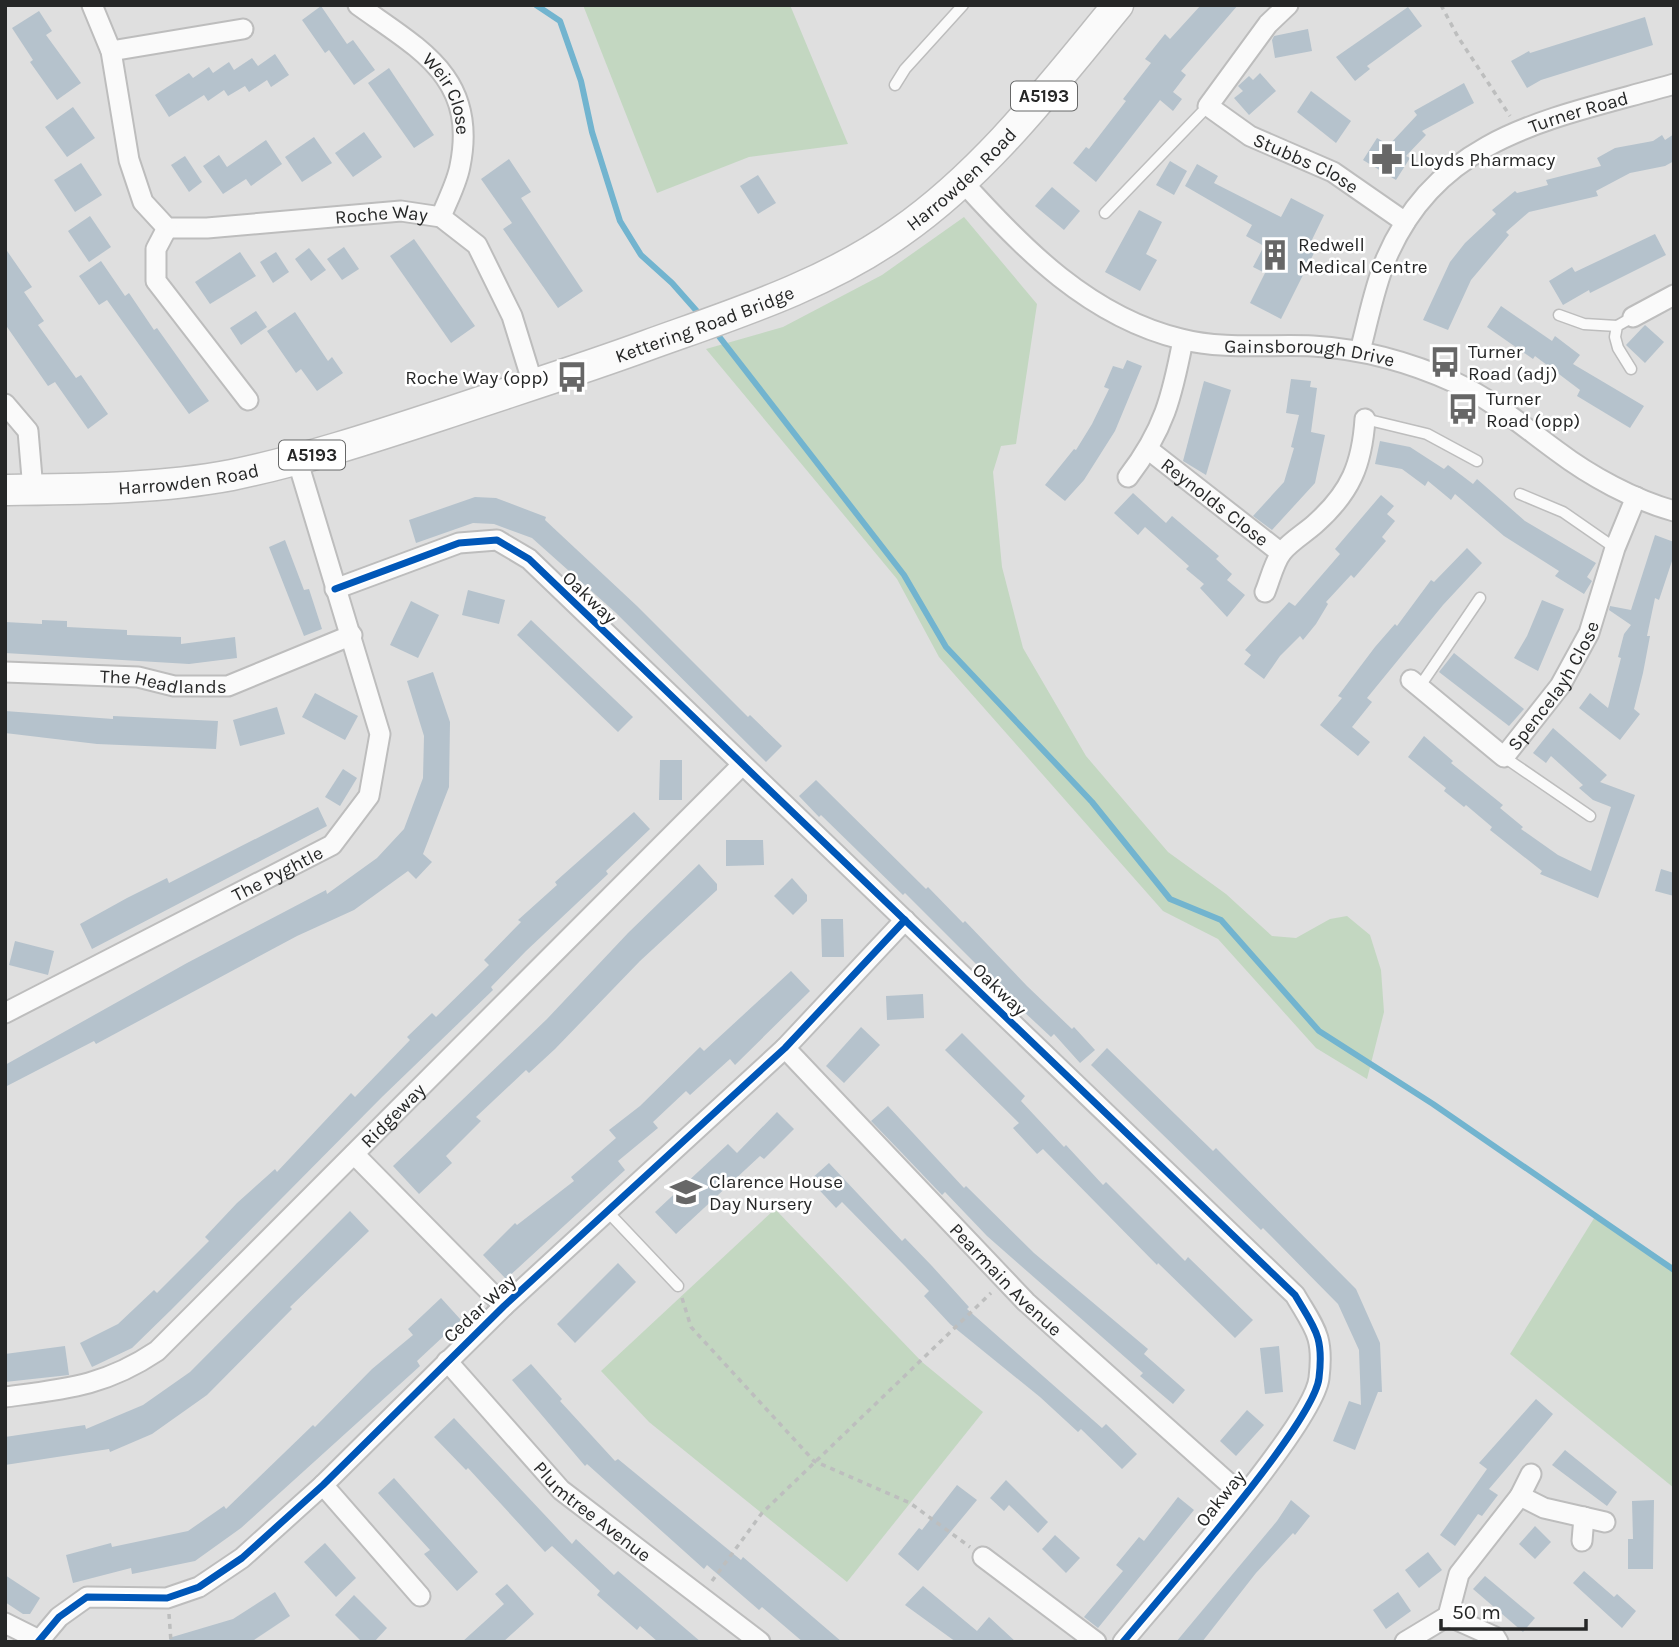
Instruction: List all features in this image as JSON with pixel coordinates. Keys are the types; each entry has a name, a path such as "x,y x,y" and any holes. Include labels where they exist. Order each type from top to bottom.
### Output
{"main road":[{"name":"Harrowden Road","path":"803,289 901,232 962,181 1039,102 1118,5"},
{"name":"Kettering Road Bridge","path":"607,360 803,289"},
{"name":"Harrowden Road","path":"19,490 163,485 231,475 346,446 607,360"}],"street":[{"path":"92,5 111,51 129,160 144,202 167,228 156,249 156,281 248,400"},
{"name":"Weir Close","path":"358,5 424,53 449,79 462,119 460,166 441,217"},
{"path":"1208,106 1268,24 1288,5"},
{"path":"111,51 243,30"},
{"name":"Turner Road","path":"1360,352 1385,260 1405,222 1428,189 1486,145 1518,130 1674,84"},
{"name":"Stubbs Close","path":"1208,106 1250,136 1333,172 1405,222"},
{"name":"Gainsborough Drive","path":"962,181 1057,277 1098,305 1139,326 1183,340 1360,352 1458,384 1513,417 1560,454 1636,498 1674,511"},
{"name":"Roche Way","path":"167,228 207,228 401,211 441,217 477,245 512,316 533,384"},
{"path":"1625,322 1674,295"},
{"name":"Reynolds Close","path":"1128,477 1149,450 1171,403 1183,340"},
{"path":"5,404 28,431 19,490"},
{"name":"Reynolds Close","path":"1265,592 1281,553 1319,521 1343,494 1363,452 1365,419"},
{"name":"Reynolds Close","path":"1149,450 1281,553"},
{"name":"The Pyghtle","path":"5,1013 332,845 369,796 380,734 298,458"},
{"name":"Spencelayh Close","path":"1416,683 1504,757 1560,686 1589,633 1615,548 1636,498"},
{"name":"Oakway","path":"335,589 459,543 497,540 529,559 1295,1295 1320,1336 1319,1381 1297,1424 1123,1642"},
{"name":"The Headlands","path":"5,672 138,677 174,686 228,686 352,635"},
{"name":"Ridgeway","path":"5,1397 86,1386 127,1371 158,1351 742,765"},
{"name":"Cedar Way","path":"5,1623 39,1641 59,1617 87,1597 167,1598 199,1587 242,1558 323,1485 504,1306 785,1048 905,920"},
{"name":"Pearmain Avenue","path":"785,1048 1005,1280 1242,1496"},
{"path":"354,1154 504,1306"},
{"name":"Plumtree Avenue","path":"447,1361 561,1490 752,1639"},
{"path":"1405,1642 1448,1616 1459,1574 1520,1496 1531,1474"},
{"path":"323,1485 420,1596"},
{"path":"1520,1496 1544,1508 1605,1522"},
{"path":"1582,1541 1584,1517"},
{"path":"983,1557 1096,1642"},
{"path":"1448,1616 1498,1642"}],"lane":[{"path":"895,85 905,69 963,5"},
{"path":"1105,214 1208,106"},
{"path":"1559,314 1584,324 1625,322"},
{"path":"1625,322 1615,337 1618,348 1632,369"},
{"path":"1365,419 1427,433 1477,461"},
{"path":"1520,494 1563,512 1615,548"},
{"path":"1416,683 1480,598"},
{"path":"1504,757 1590,816"},
{"path":"607,1211 678,1286"}],"path":[{"path":"1441,5 1458,37 1518,130"},
{"path":"700,1596 762,1513 1005,1280"},
{"path":"678,1286 691,1327 814,1461 910,1503 983,1557"},
{"path":"167,1598 171,1642"}],"green space":[{"path":"583,5 790,5 848,144 749,157 657,193"},
{"path":"964,217 1037,304 1016,444 1001,446 993,472 1002,567 1023,648 1086,756 1168,852 1226,894 1272,936 1296,938 1330,919 1347,916 1370,935 1381,970 1384,1012 1367,1079 1316,1048 1218,939 1163,911 939,657 897,579 706,349 783,327 882,275"},
{"path":"775,1209 922,1362 983,1412 847,1582 649,1422 601,1371"},
{"path":"1596,1215 1674,1266 1674,1488 1510,1354"}],"building":[{"path":"1201,5 1238,5 1181,71 1186,75 1173,92 1182,99 1173,111 1160,100 1096,182 1073,163 1086,147 1089,149 1126,101 1123,99 1151,63 1145,59 1165,34 1170,39"},
{"path":"321,6 347,44 353,40 375,70 354,85 329,50 325,53 302,20"},
{"path":"1408,7 1422,26 1367,66 1370,69 1355,81 1336,57"},
{"path":"39,11 52,31 46,35 81,83 57,100 30,62 33,60 12,28"},
{"path":"1645,17 1653,45 1541,80 1527,88 1511,61 1529,51 1530,53"},
{"path":"1308,29 1312,51 1275,58 1272,40 1274,36"},
{"path":"275,54 289,75 271,87 267,80 249,92 245,86 228,96 224,90 208,101 204,95 169,117 155,95 189,73 193,78 209,67 213,73 229,62 234,70 252,58 258,66"},
{"path":"389,68 434,135 414,148 368,83"},
{"path":"1260,73 1276,91 1249,115 1234,98 1243,91 1238,86 1249,76 1253,80"},
{"path":"1464,83 1474,103 1422,131 1426,135 1406,156 1410,158 1396,180 1363,160 1377,138 1389,145 1417,115 1414,111"},
{"path":"1311,91 1351,121 1336,143 1297,112"},
{"path":"73,107 95,138 67,157 45,127"},
{"path":"364,132 382,157 353,177 335,153"},
{"path":"1674,134 1674,161 1665,166 1630,173 1596,191 1598,196 1529,212 1506,232 1509,235 1471,280 1448,330 1423,320 1450,262 1465,243 1496,214 1492,210 1515,191 1517,193 1548,185 1546,180 1601,166 1597,158 1615,148 1653,141 1662,135 1665,140"},
{"path":"314,137 332,163 302,182 285,157"},
{"path":"266,140 282,164 251,186 246,179 223,194 203,166 219,155 227,167"},
{"path":"185,156 202,182 189,192 171,165"},
{"path":"509,159 531,192 521,198 583,291 558,308 503,229 512,223 481,179"},
{"path":"1170,161 1187,171 1174,195 1156,185"},
{"path":"81,163 102,195 75,212 54,180"},
{"name":"Redwell Medical Centre","path":"1197,164 1218,176 1214,183 1281,217 1291,198 1324,215 1308,248 1315,251 1281,319 1250,303 1265,273 1253,267 1264,246 1246,236 1252,225 1185,186"},
{"path":"758,175 776,203 758,214 740,186"},
{"path":"1052,187 1080,211 1064,230 1035,206"},
{"path":"1139,210 1162,222 1146,254 1157,260 1140,291 1105,272"},
{"path":"90,216 111,247 89,262 68,231"},
{"path":"1655,234 1666,255 1590,293 1589,290 1563,305 1549,281 1572,267 1575,272"},
{"path":"414,239 475,326 451,343 390,256"},
{"path":"344,247 359,269 342,280 327,259"},
{"path":"5,248 32,287 24,292 44,321 38,325 76,378 81,375 108,414 88,429 55,382 48,386 5,324"},
{"path":"309,248 326,270 311,281 295,259"},
{"path":"240,252 256,276 210,304 195,282"},
{"path":"276,252 289,272 273,283 260,262"},
{"path":"101,261 125,296 129,293 154,330 157,328 209,401 189,414 107,300 99,305 79,276"},
{"path":"1501,306 1552,341 1555,336 1580,355 1573,364 1644,406 1630,428 1577,396 1580,390 1535,356 1533,359 1487,327"},
{"path":"256,311 267,327 241,345 230,328"},
{"path":"295,312 328,361 332,357 343,373 317,391 301,369 296,373 267,331"},
{"path":"1645,325 1664,342 1645,363 1626,345"},
{"path":"1127,360 1142,366 1115,431 1084,480 1065,501 1045,485 1074,449 1076,450 1092,424 1109,389 1104,387 1113,366 1123,369"},
{"path":"1291,379 1311,381 1310,387 1317,388 1311,432 1325,435 1315,483 1272,530 1253,516 1284,482 1294,448 1291,447 1299,415 1286,413"},
{"path":"1204,381 1231,390 1206,475 1183,461"},
{"path":"1380,441 1410,447 1444,469 1448,465 1473,484 1477,479 1525,521 1596,563 1587,577 1592,581 1584,594 1555,576 1559,571 1504,536 1455,494 1451,500 1428,481 1425,486 1402,469 1375,464"},
{"path":"1133,493 1166,523 1172,516 1219,556 1216,559 1232,574 1227,580 1245,595 1227,617 1200,588 1204,584 1186,569 1189,566 1145,527 1138,535 1114,513"},
{"path":"1381,495 1394,506 1387,514 1395,521 1382,537 1386,541 1354,578 1351,575 1326,602 1328,604 1316,624 1303,640 1300,636 1280,656 1264,679 1244,664 1251,655 1245,650 1289,602 1295,606 1340,554 1335,549"},
{"path":"475,497 496,498 546,517 545,520 637,606 748,717 750,715 782,746 766,762 615,612 532,538 494,524 473,523 416,543 409,520"},
{"path":"1655,535 1674,542 1674,555 1659,600 1655,598 1643,673 1634,709 1640,714 1620,740 1579,708 1590,693 1608,708 1621,658 1618,657 1624,634 1631,625 1609,610 1610,606 1631,610"},
{"path":"285,540 304,590 309,589 322,629 304,636 269,547"},
{"path":"1467,548 1482,563 1443,605 1367,698 1372,702 1352,727 1370,742 1358,756 1320,725 1342,698 1338,696 1375,647 1395,624 1397,626 1431,580 1434,582"},
{"path":"468,590 505,600 499,624 462,615"},
{"path":"1542,600 1564,609 1538,671 1514,658 1527,636"},
{"path":"411,601 439,615 418,658 390,645"},
{"path":"42,620 67,621 67,627 127,630 127,635 181,637 181,644 235,637 237,658 189,664 5,653 5,622 42,624"},
{"path":"531,620 633,717 618,732 517,635"},
{"path":"1454,653 1524,709 1509,726 1439,672"},
{"path":"433,672 450,722 449,787 423,854 432,862 416,879 408,871 354,910 297,936 96,1044 94,1041 5,1087 5,1065 187,963 326,890 327,894 377,858 404,829 423,778 424,736 407,681"},
{"path":"315,693 358,716 345,740 302,717"},
{"path":"277,707 285,734 240,746 233,720"},
{"path":"5,711 113,719 113,716 218,721 216,749 97,744 5,733"},
{"path":"1553,728 1607,775 1600,782 1635,795 1598,898 1540,874 1542,871 1490,830 1492,827 1466,805 1464,807 1444,791 1446,788 1408,757 1424,736 1453,761 1451,763 1503,805 1500,808 1523,827 1521,829 1558,855 1591,871 1611,807 1593,800 1579,788 1583,785 1551,756 1546,763 1533,753"},
{"path":"660,760 682,760 682,800 659,800"},
{"path":"343,769 357,778 340,806 325,797"},
{"path":"816,780 926,889 928,887 963,923 965,921 1027,986 1072,1029 1074,1027 1095,1050 1080,1063 1054,1034 1051,1037 1021,1009 905,893 903,895 821,815 819,817 799,796"},
{"path":"318,807 327,826 92,949 80,924 167,878 169,883"},
{"path":"634,812 650,829 606,871 608,874 526,951 491,987 493,990 382,1097 132,1348 92,1367 80,1343 118,1324 154,1290 157,1293 209,1241 205,1237 237,1203 275,1169 277,1172 351,1093 355,1097 410,1040 407,1037 432,1013 436,1017 489,965 484,960 521,922 518,920 557,885 555,882"},
{"path":"726,840 763,840 764,865 726,866"},
{"path":"699,864 717,884 717,890 640,961 555,1049 529,1073 526,1070 476,1117 481,1121 446,1156 452,1163 419,1194 393,1166 547,1019 628,933"},
{"path":"1661,869 1674,873 1674,896 1655,891"},
{"path":"792,878 807,895 807,901 793,915 774,896"},
{"path":"821,919 843,919 844,957 822,957"},
{"path":"15,941 54,951 48,975 9,965"},
{"path":"791,971 810,991 735,1065 730,1059 690,1095 686,1091 653,1122 658,1128 618,1161 625,1170 506,1279 483,1255 515,1223 517,1225 574,1181 571,1177 616,1138 609,1130 640,1106 700,1047 704,1051"},
{"path":"923,994 924,1018 887,1020 886,996"},
{"path":"861,1027 880,1045 844,1083 826,1066"},
{"path":"962,1033 1025,1096 1021,1101 1064,1147 1066,1145 1103,1185 1106,1182 1185,1261 1188,1257 1253,1320 1235,1338 1158,1263 1157,1265 1043,1149 1037,1154 1013,1128 1019,1123 945,1050"},
{"path":"1107,1048 1213,1151 1216,1148 1356,1289 1380,1343 1382,1392 1378,1392 1355,1450 1333,1441 1349,1401 1361,1405 1359,1350 1338,1304 1263,1228 1261,1230 1091,1065"},
{"path":"888,1106 964,1188 966,1186 1034,1253 1148,1349 1144,1354 1185,1390 1173,1404 1140,1376 1143,1373 987,1236 945,1192 942,1195 871,1121"},
{"path":"777,1112 794,1129 764,1159 760,1156 676,1234 655,1212 728,1144 737,1153"},
{"path":"829,1163 902,1241 905,1238 932,1266 969,1307 967,1309 1102,1428 1106,1424 1137,1454 1122,1469 1081,1429 1078,1432 1040,1397 950,1324 924,1296 929,1291 905,1266 842,1202 836,1208 810,1180"},
{"path":"350,1211 369,1231 290,1307 292,1309 207,1395 152,1434 110,1452 109,1449 5,1465 5,1437 85,1425 86,1429 143,1405 190,1372"},
{"path":"618,1263 636,1282 575,1343 557,1324"},
{"path":"441,1298 461,1320 417,1361 420,1366 241,1528 195,1561 132,1574 131,1568 73,1583 66,1555 111,1543 112,1547 188,1531 224,1506 226,1509 313,1425 315,1427 372,1369 413,1335 408,1329"},
{"path":"65,1346 69,1375 5,1382 5,1354"},
{"path":"1279,1346 1283,1392 1265,1394 1260,1348"},
{"path":"531,1364 562,1399 560,1401 615,1461 618,1459 741,1560 743,1557 842,1642 803,1642 762,1607 759,1610 707,1565 704,1569 587,1464 585,1466 512,1380"},
{"path":"1536,1399 1553,1414 1489,1489 1498,1495 1482,1516 1478,1514 1455,1546 1440,1535 1487,1469 1479,1463"},
{"path":"1247,1410 1264,1425 1236,1456 1220,1441"},
{"path":"454,1418 572,1544 576,1539 614,1575 618,1571 701,1642 658,1642 640,1626 637,1630 597,1595 600,1591 552,1546 545,1552 468,1468 466,1470 434,1437"},
{"path":"1565,1450 1617,1492 1607,1506 1552,1465"},
{"path":"394,1478 478,1572 457,1591 424,1554 430,1550 378,1493"},
{"path":"1006,1480 1048,1522 1038,1533 1009,1505 1004,1511 990,1498"},
{"path":"957,1485 977,1500 918,1571 898,1554 919,1528 922,1530"},
{"path":"1178,1497 1194,1510 1098,1628 1084,1617 1123,1571 1116,1565 1139,1537 1144,1541"},
{"path":"1291,1500 1310,1516 1295,1535 1293,1533 1256,1573 1202,1642 1176,1642 1277,1521"},
{"path":"1654,1500 1653,1569 1628,1569 1628,1539 1633,1539 1632,1501"},
{"path":"1535,1526 1551,1542 1535,1559 1519,1544"},
{"path":"1055,1535 1080,1558 1066,1573 1042,1549"},
{"path":"325,1543 356,1578 336,1597 304,1562"},
{"path":"1428,1552 1442,1570 1419,1588 1405,1570"},
{"path":"1584,1571 1614,1597 1617,1594 1636,1611 1622,1628 1573,1583"},
{"path":"5,1575 40,1598 30,1614 23,1614 5,1602"},
{"path":"1485,1576 1535,1618 1523,1632 1473,1589"},
{"path":"507,1584 534,1614 503,1642 462,1642 504,1604 495,1594"},
{"path":"923,1586 977,1631 989,1617 1016,1642 956,1642 905,1605"},
{"path":"275,1592 290,1616 251,1642 170,1642 169,1638 233,1619"},
{"path":"1398,1592 1411,1611 1386,1629 1373,1610"},
{"path":"354,1595 387,1628 374,1642 362,1642 335,1615"}],"waterway":[{"path":"536,5 560,21 581,81 592,132 620,221 641,255 672,283 702,317"},
{"path":"714,330 904,575 946,647 1092,802 1170,899 1221,920 1319,1031 1433,1104 1674,1270"}],"cycle path":[{"path":"335,589 459,543 497,540 529,559 1295,1295 1313,1325 1319,1342 1319,1378 1311,1401 1265,1470 1123,1642"},
{"path":"38,1642 59,1617 87,1597 167,1598 199,1587 242,1558 323,1485 504,1306 785,1048 905,920"}],"place":[{"name":"Lloyds Pharmacy","path":"1387,159"},
{"name":"Redwell Medical Centre","path":"1275,255"},
{"name":"Turner Road (adj)","path":"1445,362"},
{"name":"Roche Way (opp)","path":"572,377"},
{"name":"Turner Road (opp)","path":"1463,409"},
{"name":"Clarence House Day Nursery","path":"686,1192"}]}
